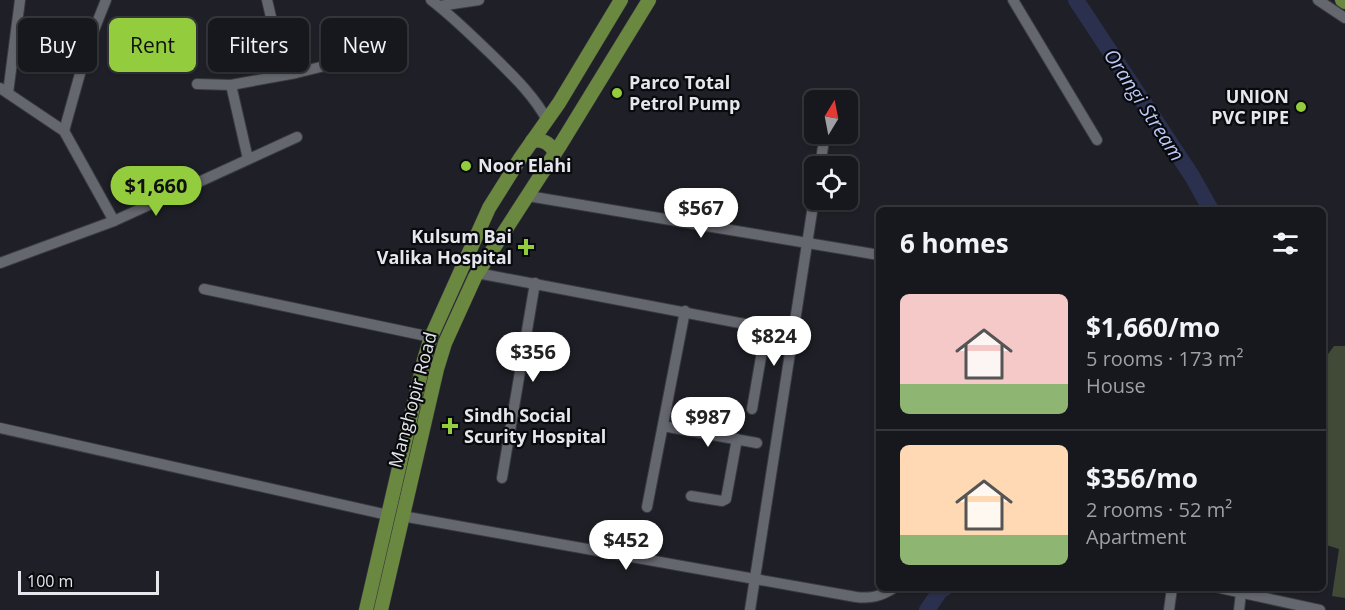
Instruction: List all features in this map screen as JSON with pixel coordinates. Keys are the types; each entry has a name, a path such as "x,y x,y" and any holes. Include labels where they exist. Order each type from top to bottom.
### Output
{"main road":[{"name":"Manghopir Road","path":"381,610 395,515 424,360 431,337 489,208 504,182 559,103 621,0"},
{"name":"Manghopir Road","path":"366,610 445,343 477,273 564,139 649,0"},
{"path":"547,120 548,133 555,139 564,139"},
{"path":"532,141 538,140 549,144 555,153"}],"street":[{"path":"20,0 4,91 64,131 114,221"},
{"path":"64,131 88,45 106,0"},
{"path":"267,0 271,17"},
{"path":"435,3 479,0"},
{"path":"1013,0 1097,140"},
{"path":"1318,0 1345,18"},
{"path":"435,3 465,28 516,78 539,106 547,120"},
{"path":"197,84 231,85 321,68"},
{"path":"231,85 248,159"},
{"path":"0,263 114,221 297,137"},
{"path":"528,196 876,254"},
{"path":"750,610 812,210"},
{"path":"477,273 766,328 752,409"},
{"path":"502,478 535,283"},
{"path":"204,289 431,337"},
{"path":"647,507 685,311"},
{"path":"663,426 757,443"},
{"path":"0,428 395,515 871,598 889,591"},
{"path":"691,495 722,501 726,499 737,439"},
{"path":"1169,610 1172,591"},
{"path":"1233,591 1320,610"},
{"path":"1239,610 1241,593"}],"green space":[{"path":"1334,346 1345,346 1345,598 1332,596 1339,549 1326,545 1326,357"}],"waterway":[{"name":"Orangi Stream","path":"1076,0 1192,176 1209,207"},
{"name":"Orangi Stream","path":"927,610 940,591"}],"place":[{"name":"Parco Total Petrol Pump","path":"617,93"},
{"name":"UNION PVC PIPE","path":"1301,107"},
{"name":"Noor Elahi","path":"466,166"},
{"name":"Kulsum Bai Valika Hospital","path":"526,247"},
{"name":"Sindh Social Scurity Hospital","path":"450,426"}]}
